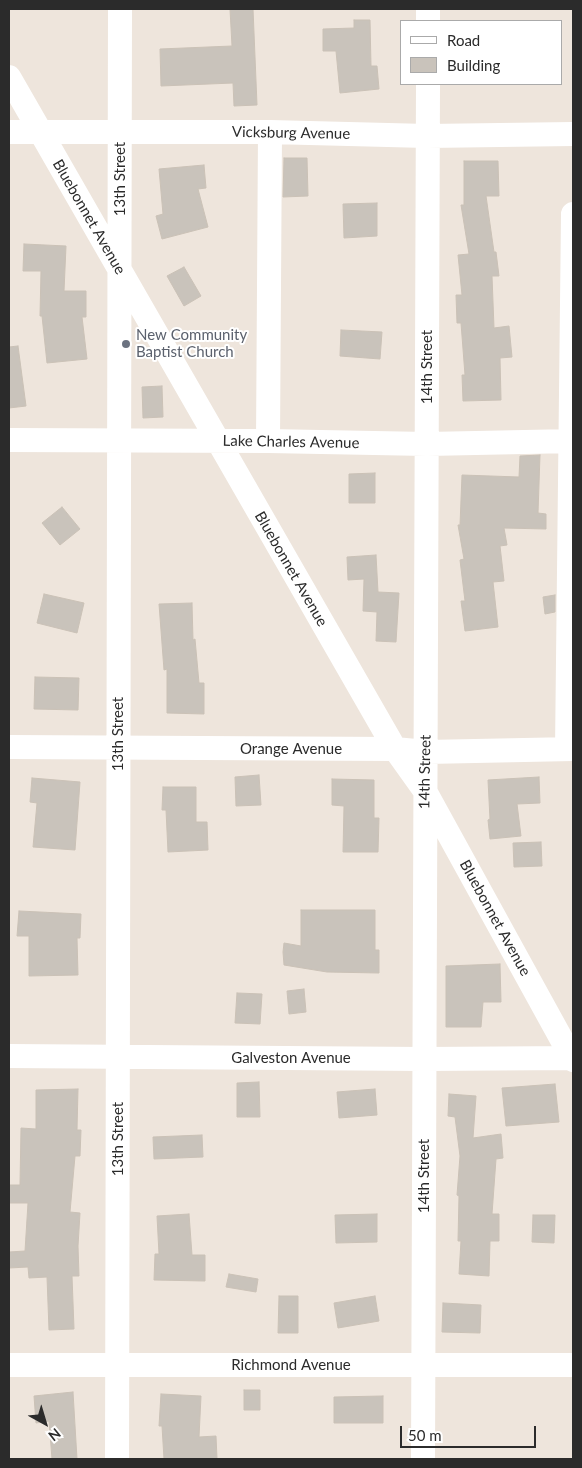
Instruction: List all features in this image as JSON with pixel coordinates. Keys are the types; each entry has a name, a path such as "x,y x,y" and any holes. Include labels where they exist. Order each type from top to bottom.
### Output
{"street":[{"name":"13th Street","path":"117,1459 120,9"},
{"name":"Bluebonnet Avenue","path":"9,77 395,749 425,791 573,1059"},
{"name":"14th Street","path":"423,1459 428,85"},
{"name":"Vicksburg Avenue","path":"9,132 270,132 428,136 573,134"},
{"path":"268,441 270,132"},
{"path":"570,749 573,214"},
{"name":"Lake Charles Avenue","path":"9,440 218,440 426,444 572,440"},
{"name":"Orange Avenue","path":"9,748 395,749 426,752 570,749"},
{"name":"Galveston Avenue","path":"9,1056 573,1059"},
{"name":"Richmond Avenue","path":"9,1365 573,1365"}],"building":[{"path":"230,9 253,9 257,105 234,106 233,83 161,86 160,49 232,46"},
{"path":"354,20 370,20 371,66 377,66 379,89 340,93 336,51 323,51 323,29 354,28"},
{"path":"284,158 307,158 308,196 283,197"},
{"path":"464,161 498,161 499,196 486,196 499,276 492,276 494,328 509,326 512,357 500,358 501,400 463,401 462,375 465,375 461,323 457,323 456,295 462,295 458,255 469,254 461,205 464,205"},
{"path":"204,165 206,188 198,189 208,227 162,239 156,216 163,214 159,169"},
{"path":"377,203 377,236 344,238 343,204"},
{"path":"24,244 66,246 64,291 86,291 86,317 82,317 87,359 47,363 42,316 40,316 41,271 23,271"},
{"path":"184,267 201,296 184,306 167,276"},
{"path":"341,330 382,332 380,359 340,356"},
{"path":"18,346 26,406 9,408 9,347"},
{"path":"162,386 163,417 143,418 142,387"},
{"path":"540,455 538,513 546,514 546,529 504,528 507,545 500,546 504,581 493,582 498,627 465,631 461,601 465,601 460,560 464,559 458,525 460,525 462,475 519,477 520,456"},
{"path":"375,473 375,503 349,503 349,474"},
{"path":"62,507 80,529 60,545 42,523"},
{"path":"376,555 378,592 399,593 396,642 376,641 377,612 363,611 364,579 348,580 347,557"},
{"path":"44,594 84,603 77,633 37,623"},
{"path":"555,595 555,612 545,614 543,597"},
{"path":"192,603 193,640 195,639 199,683 204,683 204,714 167,713 167,669 164,670 159,604"},
{"path":"35,677 79,678 78,710 34,709"},
{"path":"259,775 261,805 236,806 235,777"},
{"path":"539,777 540,803 517,804 521,836 490,839 488,780"},
{"path":"32,778 80,782 75,850 33,847 37,803 30,802"},
{"path":"332,779 374,780 374,818 379,818 378,852 343,852 344,806 332,805"},
{"path":"163,787 196,787 196,822 207,822 208,850 168,852 166,810 162,810"},
{"path":"541,842 542,866 514,867 513,843"},
{"path":"301,910 375,910 375,950 379,950 379,973 327,972 284,965 284,943 301,946"},
{"path":"19,911 81,914 80,938 77,938 78,975 29,976 29,936 17,936"},
{"path":"500,964 501,1002 483,1002 481,1027 446,1027 446,966"},
{"path":"304,989 306,1012 289,1014 287,991"},
{"path":"237,993 262,994 260,1024 235,1023"},
{"path":"259,1082 260,1117 237,1117 237,1083"},
{"path":"555,1084 559,1122 506,1126 502,1088"},
{"path":"78,1089 77,1130 81,1130 80,1156 75,1156 70,1212 80,1213 79,1276 72,1276 74,1329 49,1330 47,1277 29,1278 28,1267 9,1268 9,1252 25,1251 28,1203 9,1203 9,1185 20,1185 21,1128 36,1129 36,1090"},
{"path":"375,1089 377,1115 339,1118 337,1092"},
{"path":"449,1094 476,1096 473,1138 501,1134 503,1158 496,1159 492,1214 499,1214 499,1241 490,1241 489,1276 459,1274 461,1241 458,1241 459,1196 457,1195 460,1156 455,1117 448,1116"},
{"path":"202,1135 203,1157 154,1159 153,1137"},
{"path":"189,1214 192,1255 205,1255 205,1281 154,1280 155,1254 159,1254 157,1216"},
{"path":"377,1214 377,1242 336,1243 335,1215"},
{"path":"533,1215 555,1215 554,1243 532,1242"},
{"path":"229,1274 258,1279 256,1292 226,1287"},
{"path":"279,1296 298,1296 298,1333 278,1333"},
{"path":"375,1296 379,1321 338,1328 334,1303"},
{"path":"443,1303 481,1305 480,1333 442,1332"},
{"path":"244,1390 260,1390 260,1410 244,1410"},
{"path":"73,1392 77,1459 52,1459 49,1421 36,1423 34,1396"},
{"path":"161,1394 201,1396 199,1437 216,1436 217,1459 164,1459 162,1426 159,1426"},
{"path":"383,1396 383,1423 334,1423 334,1397"}],"place":[{"name":"New Community Baptist Church","path":"126,344"}]}
